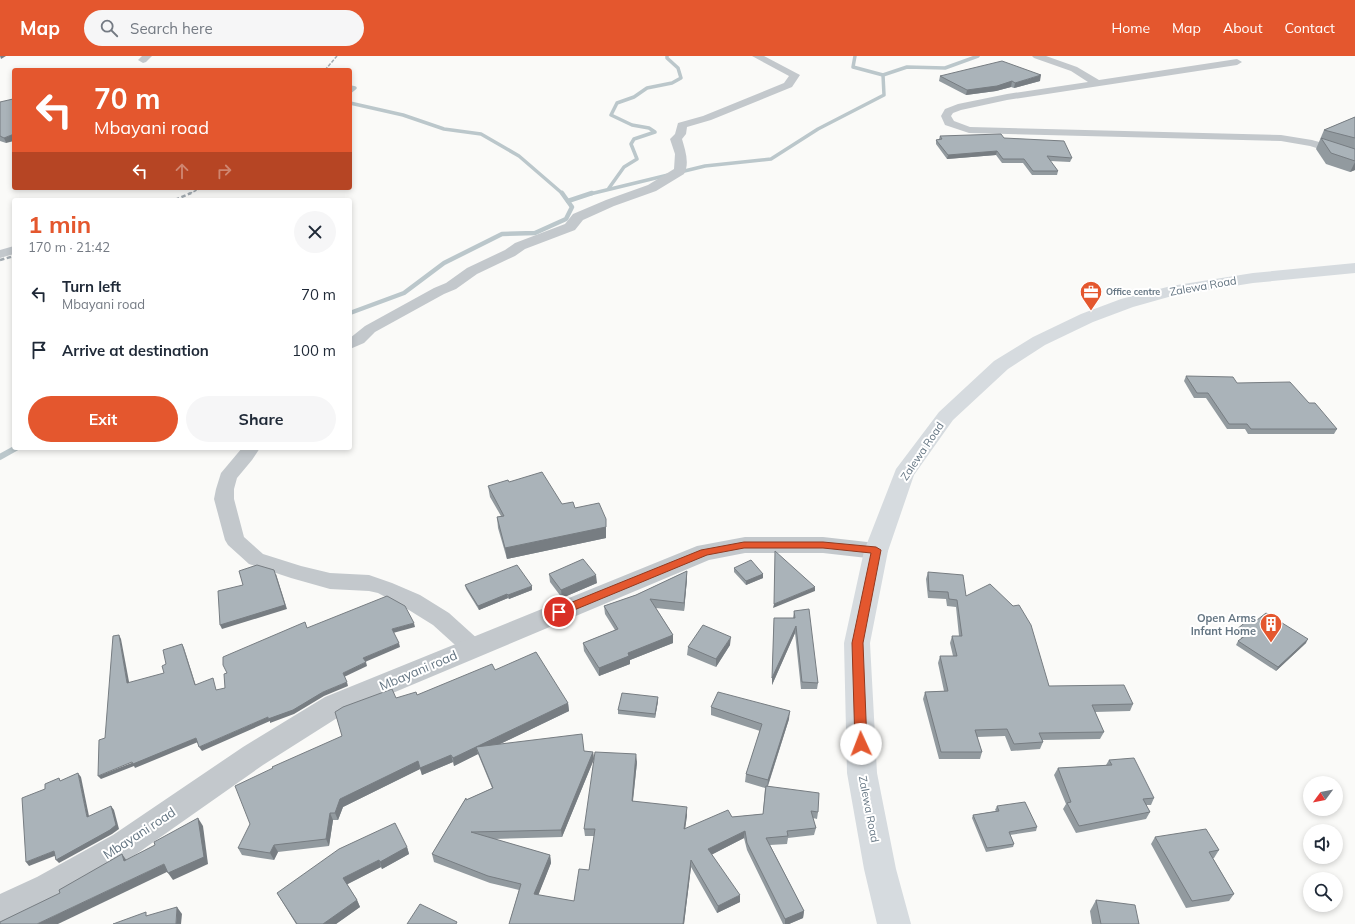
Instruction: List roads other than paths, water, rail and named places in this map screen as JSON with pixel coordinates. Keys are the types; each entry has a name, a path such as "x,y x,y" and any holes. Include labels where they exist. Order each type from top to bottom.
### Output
{"highway":[{"name":"Zalewa Road","path":"894,924 880,869 862,773 857,643 876,550 904,474 946,416 1001,365 1039,341 1087,318 1127,303 1172,291 1253,278 1355,268"}],"street":[{"path":"352,343 358,340 370,329 439,290 451,286 472,272 510,253 520,246 562,231 570,227 578,217 610,203 652,188 680,171 681,154 676,139 680,134 682,126 707,118 788,85 795,74 757,56"},
{"path":"1037,56 1074,70 1097,83"},
{"path":"1238,62 1097,83 958,107 949,111 946,116 949,123 969,130 1280,138 1312,143 1355,156"},
{"path":"0,254 12,251"},
{"path":"250,450 228,477 224,499 235,540 256,559 298,574 330,581 369,584 385,588 412,601 441,619 472,647"},
{"name":"Mbayani road","path":"0,910 48,888 124,845 253,756 334,705 472,647 705,552 744,545 823,545 876,550"}],"waterway":[{"path":"609,188 624,167 637,159 631,144 634,139 655,132 649,128 632,125 611,115 617,103 634,97 647,88 672,83 681,78 678,68 667,58 667,56"},
{"path":"855,56 853,67 883,75"},
{"path":"883,75 907,67 945,68 978,56"},
{"path":"590,194 705,166 771,159 818,129 884,95 883,75"},
{"path":"352,87 355,88 352,90"},
{"path":"352,103 403,115 444,129 481,134 519,156 562,193"},
{"path":"352,312 404,293 444,263 502,234 535,233 566,219 572,207 562,193"},
{"path":"568,201 592,193"},
{"path":"0,457 12,450"}],"railway":[{"path":"327,68 337,56"},
{"path":"191,193 197,190"},
{"path":"180,198 191,193"},
{"path":"0,260 12,257"}],"place":[{"name":"Office centre","path":"1091,312"},
{"name":"Open Arms Infant Home","path":"1271,644"}]}
